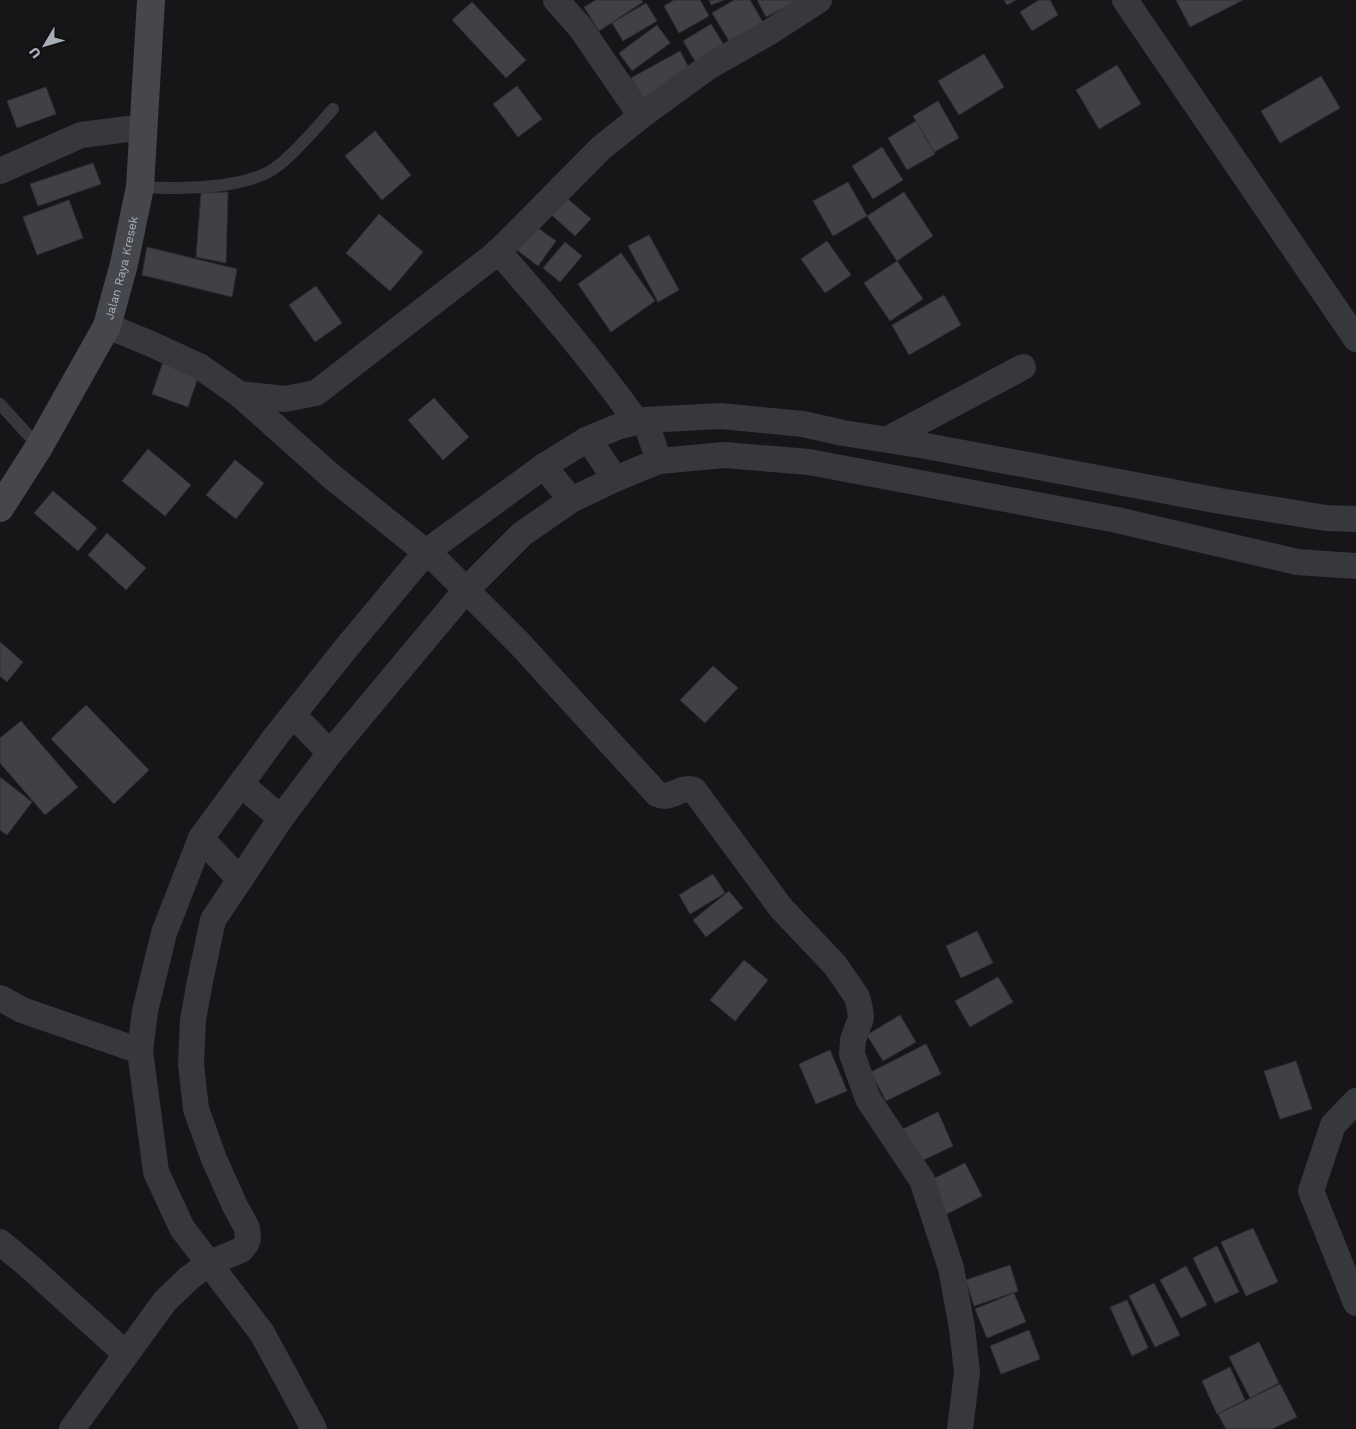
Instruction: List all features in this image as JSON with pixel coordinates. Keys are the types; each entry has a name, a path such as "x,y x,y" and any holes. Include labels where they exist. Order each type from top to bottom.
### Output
{"main road":[{"name":"Jalan Raya Kresek","path":"0,508 39,447 107,326 124,264 140,187 152,0"}],"street":[{"path":"556,0 580,27 641,116"},
{"path":"239,394 285,399 316,393 338,378 498,252 601,148 641,116 708,67 768,33 819,0"},
{"path":"1125,0 1356,339"},
{"path":"0,171 81,135 144,127"},
{"path":"498,252 567,331 643,424 658,458"},
{"path":"107,326 199,366 239,394 331,476 432,557 519,644 657,794 668,796 685,789 694,790 781,908 835,966 857,997 860,1009 861,1018 853,1040 852,1054 868,1099 922,1180 951,1268 962,1328 967,1372 960,1429"},
{"path":"888,439 1023,367"},
{"path":"72,1429 165,1301 189,1278 246,1244 248,1238 247,1228 224,1182 196,1109 191,1064 193,1020 200,981 196,911 206,843 246,788 276,736 312,735 463,588 522,534 558,484 590,445 617,427 643,424 723,435 805,443 1116,520 1297,562 1356,566"},
{"path":"314,1429 262,1332 225,1257 182,1228 156,1172 140,1051 145,1011 164,933 196,911 237,876 276,814 312,735 347,647 432,557 558,484 613,475 723,435 805,443 844,433 888,439 1220,501 1326,518 1356,519"},
{"path":"590,445 613,475"},
{"path":"246,788 276,814"},
{"path":"206,843 237,876"},
{"path":"0,998 22,1010 140,1051"},
{"path":"1356,1101 1333,1126 1311,1191 1356,1303"},
{"path":"0,1242 126,1354"}],"lane":[{"path":"140,187 177,189 231,183 257,177 279,166 332,109"},
{"path":"0,404 39,447"}],"building":[{"path":"596,0 641,0 643,2 599,31 584,7"},
{"path":"674,0 700,0 709,16 679,33 664,6"},
{"path":"709,0 724,0 711,5"},
{"path":"734,0 750,0 764,24 731,44 712,13"},
{"path":"757,0 798,0 766,17"},
{"path":"1004,0 1016,0 1007,5"},
{"path":"1039,0 1050,0 1058,15 1032,31 1020,12"},
{"path":"1176,0 1243,0 1190,27"},
{"path":"472,2 526,60 506,78 452,20"},
{"path":"646,3 657,21 623,41 612,23"},
{"path":"711,24 725,47 697,64 683,41"},
{"path":"657,25 670,43 632,71 619,53"},
{"path":"680,51 691,72 643,98 631,78"},
{"path":"984,54 1004,87 959,115 938,81"},
{"path":"1117,65 1141,104 1099,129 1076,90"},
{"path":"1321,76 1340,108 1280,143 1261,111"},
{"path":"517,86 542,119 518,137 493,104"},
{"path":"46,87 56,114 17,128 7,101"},
{"path":"938,101 959,138 934,152 913,116"},
{"path":"916,121 935,154 907,170 888,138"},
{"path":"375,131 411,175 382,200 345,156"},
{"path":"882,147 903,180 873,199 852,166"},
{"path":"93,163 101,184 38,206 30,184"},
{"path":"848,182 867,216 833,236 813,201"},
{"path":"228,192 226,263 196,257 201,193"},
{"path":"904,192 933,236 897,261 867,216"},
{"path":"561,193 591,219 575,236 546,210"},
{"path":"69,200 83,238 37,255 23,217"},
{"path":"379,214 423,252 390,291 346,253"},
{"path":"535,226 556,241 538,266 517,250"},
{"path":"649,235 679,290 658,302 628,246"},
{"path":"827,241 851,275 825,293 801,259"},
{"path":"565,242 582,256 560,282 543,268"},
{"path":"147,247 237,269 232,297 142,275"},
{"path":"621,253 655,301 611,332 578,284"},
{"path":"897,261 923,299 890,321 864,283"},
{"path":"316,286 342,323 315,342 289,305"},
{"path":"944,295 961,325 909,355 892,325"},
{"path":"163,362 199,374 188,407 152,394"},
{"path":"434,398 469,437 443,460 408,420"},
{"path":"148,449 191,485 165,516 122,481"},
{"path":"235,460 264,483 236,519 206,495"},
{"path":"53,491 97,528 78,551 34,513"},
{"path":"107,533 146,568 126,590 88,555"},
{"path":"0,642 23,662 7,682 0,676"},
{"path":"713,666 738,688 705,723 680,700"},
{"path":"86,705 149,770 114,804 51,739"},
{"path":"21,721 78,787 45,815 0,763 0,738"},
{"path":"0,777 32,802 7,835 0,830"},
{"path":"713,874 725,893 690,914 679,895"},
{"path":"729,891 743,908 706,937 693,920"},
{"path":"977,931 993,963 961,978 946,946"},
{"path":"744,960 768,980 735,1021 710,1000"},
{"path":"998,977 1013,1002 970,1027 955,1001"},
{"path":"900,1015 916,1042 883,1061 867,1035"},
{"path":"926,1044 941,1074 886,1101 871,1072"},
{"path":"830,1050 847,1091 816,1104 799,1064"},
{"path":"1296,1061 1312,1109 1280,1119 1264,1071"},
{"path":"938,1112 953,1146 915,1164 899,1131"},
{"path":"965,1163 982,1196 945,1215 927,1182"},
{"path":"1253,1228 1278,1282 1246,1296 1221,1242"},
{"path":"1217,1246 1239,1292 1215,1303 1193,1258"},
{"path":"1010,1265 1018,1291 974,1306 966,1280"},
{"path":"1186,1266 1207,1305 1181,1318 1160,1280"},
{"path":"1154,1283 1180,1335 1155,1347 1129,1296"},
{"path":"1014,1293 1026,1322 987,1338 975,1309"},
{"path":"1127,1300 1148,1348 1132,1356 1110,1307"},
{"path":"1029,1330 1040,1359 1001,1374 990,1346"},
{"path":"1259,1342 1279,1383 1250,1398 1229,1357"},
{"path":"1230,1367 1245,1400 1217,1414 1202,1381"},
{"path":"1280,1384 1297,1417 1272,1429 1226,1429 1218,1414"}]}
